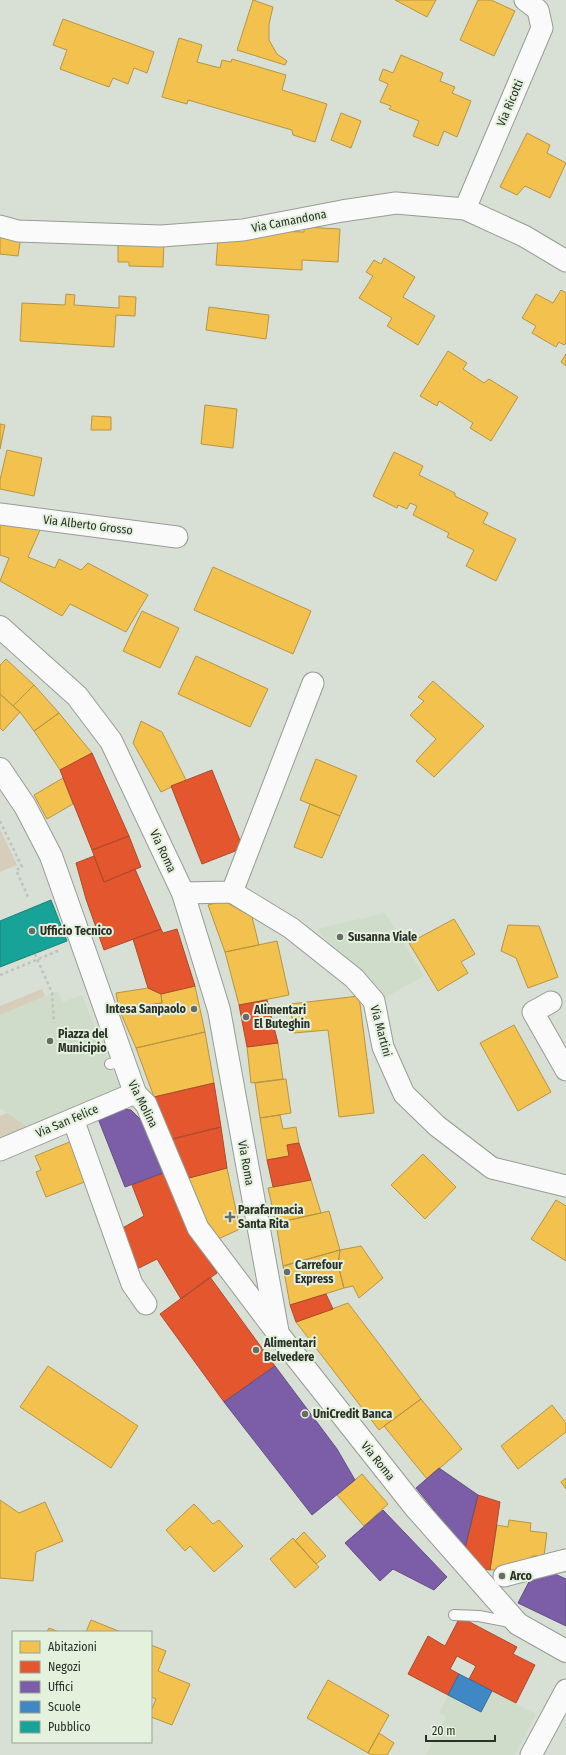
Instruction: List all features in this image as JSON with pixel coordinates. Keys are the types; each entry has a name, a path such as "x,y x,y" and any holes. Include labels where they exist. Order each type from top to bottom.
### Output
{"main road":[{"name":"Via Roma","path":"0,626 77,696 111,741 183,893 219,1010 278,1334 414,1506 497,1581 518,1624 566,1651"},
{"name":"Via Molina","path":"0,769 25,806 51,856 117,1057 135,1092"}],"street":[{"name":"Via Ricotti","path":"465,209 542,28 538,10 525,0"},
{"name":"Via Camandona","path":"0,226 18,231 161,236 243,230 342,211 396,204 465,209 524,236 566,261"},
{"name":"Via Alberto Grosso","path":"0,514 177,537"},
{"path":"183,893 232,892 313,683"},
{"name":"Via Martini","path":"232,892 291,928 354,978 374,1002 383,1047 404,1094 436,1126 492,1168 566,1186"},
{"path":"551,1002 533,1012 566,1070"},
{"name":"Via Molina","path":"135,1092 146,1104 198,1228 278,1334"},
{"name":"Via San Felice","path":"0,1150 135,1092"},
{"path":"72,1119 132,1284 146,1304"},
{"path":"497,1581 566,1560"},
{"path":"531,1755 566,1690"}],"lane":[{"path":"454,1615 478,1616 518,1624"}],"path":[{"path":"0,822 22,867 16,870 28,896"},
{"path":"0,975 63,949"},
{"path":"35,954 52,993 54,1023"}],"shaded area":[{"path":"0,829 17,865 0,872"},
{"path":"385,913 424,976 376,1003 317,929"},
{"path":"42,989 45,996 0,1015 0,1006"},
{"name":"Piazza del Municipio","path":"57,991 63,1002 82,995 120,1087 28,1127 0,1108 0,1015"},
{"path":"7,1113 28,1127 0,1140 0,1116"},
{"path":"459,1674 536,1714 515,1755 426,1755 446,1717 439,1713"}],"building: Abitazioni":[{"path":"253,0 273,7 269,24 269,40 277,54 287,61 285,65 237,50"},
{"path":"395,0 436,0 427,17"},
{"path":"478,0 491,0 515,11 494,56 460,40"},
{"path":"63,19 154,52 147,73 134,68 128,84 113,78 109,87 60,69 67,50 53,45"},
{"path":"179,38 202,45 197,62 220,68 222,60 231,62 232,59 286,75 282,90 327,104 315,142 293,135 292,130 188,100 187,104 162,97"},
{"path":"401,55 443,73 440,81 455,87 452,93 471,101 457,137 444,131 438,146 413,136 419,121 389,109 391,106 380,102 388,84 379,80 383,69 393,73"},
{"path":"341,113 361,121 351,148 331,140"},
{"path":"527,133 550,145 547,153 566,163 550,198 525,186 517,195 500,187"},
{"path":"304,227 340,229 338,262 302,260 302,270 216,265 218,238 244,233 279,234 279,231 304,232"},
{"path":"0,234 21,237 18,256 0,254"},
{"path":"164,241 163,267 129,266 129,262 118,262 118,244"},
{"path":"384,258 415,277 403,297 435,316 418,345 387,326 392,318 359,298 373,276 366,272 374,260 381,264"},
{"path":"561,290 566,293 566,343 564,345 559,342 556,347 532,333 536,326 522,318 536,294 553,303"},
{"path":"66,294 75,295 74,305 119,308 119,296 136,297 135,316 116,315 114,347 20,341 22,303 65,305"},
{"path":"209,307 269,315 266,339 206,330"},
{"path":"448,351 467,363 463,369 484,383 489,379 518,397 491,441 470,428 473,423 439,401 437,406 420,396"},
{"path":"566,354 566,366 561,362"},
{"path":"205,405 237,409 233,448 201,444"},
{"path":"92,416 111,417 111,430 91,430"},
{"path":"0,424 5,425 0,449"},
{"path":"7,450 42,458 34,496 0,489 0,480"},
{"path":"394,452 423,466 419,475 455,493 455,496 488,513 483,523 516,539 496,581 466,566 474,550 447,537 449,533 413,515 417,506 410,503 407,509 398,505 397,508 373,496"},
{"path":"0,522 40,530 28,557 55,568 59,559 81,570 88,563 148,595 126,632 70,604 62,616 0,581 9,558 0,555"},
{"path":"213,567 311,611 293,654 194,610"},
{"path":"142,611 179,628 160,668 123,651"},
{"path":"196,656 268,689 250,727 178,694"},
{"path":"6,659 34,685 13,706 0,694 0,665"},
{"path":"433,681 484,726 434,777 416,761 436,739 410,715 424,701 418,697"},
{"path":"34,685 59,713 34,731 20,712 13,706"},
{"path":"0,694 20,712 3,731 0,728"},
{"path":"59,713 92,753 60,770 34,731"},
{"path":"141,721 162,732 186,780 161,792 133,743"},
{"path":"316,759 357,776 340,816 300,800"},
{"path":"63,778 73,804 47,819 34,795"},
{"path":"310,804 340,816 322,858 294,847"},
{"path":"224,901 252,917 259,945 225,952 208,905"},
{"path":"454,919 475,954 461,962 468,973 438,991 409,943"},
{"path":"508,925 539,926 558,977 528,988 516,958 501,951"},
{"path":"277,941 289,995 239,1005 225,952"},
{"path":"195,986 205,1032 136,1048 119,1009 162,1003 161,994"},
{"path":"148,988 161,994 162,1003 119,1009 116,993"},
{"path":"359,996 374,1113 339,1117 328,1030 294,1033 290,1004"},
{"path":"514,1025 551,1092 518,1111 480,1043"},
{"path":"205,1032 214,1083 154,1097 136,1048"},
{"path":"278,1043 283,1079 251,1083 247,1047"},
{"path":"286,1079 291,1113 260,1118 255,1083"},
{"path":"280,1115 283,1129 296,1127 299,1143 287,1145 289,1156 267,1160 260,1118"},
{"path":"72,1141 87,1181 46,1197 36,1172 41,1170 35,1156"},
{"path":"423,1154 456,1187 425,1219 391,1185"},
{"path":"227,1168 240,1229 216,1240 185,1179"},
{"path":"311,1180 321,1213 276,1223 268,1188"},
{"path":"556,1200 566,1206 566,1261 531,1239"},
{"path":"329,1211 340,1250 283,1266 276,1223"},
{"path":"361,1246 383,1278 359,1298 353,1286 344,1288 338,1265 340,1250"},
{"path":"340,1250 338,1265 344,1288 290,1305 283,1266"},
{"path":"348,1303 421,1399 379,1430 296,1322"},
{"path":"48,1366 138,1426 111,1468 20,1407"},
{"path":"421,1399 462,1449 427,1479 384,1426"},
{"path":"552,1405 566,1423 566,1432 518,1469 501,1446"},
{"path":"362,1474 388,1504 364,1526 337,1495"},
{"path":"566,1478 566,1489 561,1482"},
{"path":"0,1500 19,1513 45,1502 63,1541 36,1552 33,1581 0,1578"},
{"path":"194,1504 213,1524 219,1520 243,1546 214,1572 190,1546 185,1551 166,1530"},
{"path":"509,1520 531,1523 530,1531 547,1533 544,1556 532,1556 530,1562 499,1570 490,1570 497,1525 508,1527"},
{"path":"304,1532 326,1556 316,1564 295,1541"},
{"path":"293,1538 319,1567 295,1588 270,1559"},
{"path":"91,1620 118,1631 86,1631"},
{"path":"49,1628 56,1631 48,1631"},
{"path":"152,1645 166,1651 158,1671 190,1684 172,1725 152,1717 152,1709 156,1699 152,1697"},
{"path":"328,1680 389,1715 368,1753 307,1718"},
{"path":"379,1733 394,1743 387,1755 371,1755 368,1753"}],"building: Negozi":[{"path":"92,753 129,836 92,850 60,770"},
{"path":"212,770 243,848 202,864 171,786"},
{"path":"129,836 141,867 104,882 92,850"},
{"path":"94,856 104,882 135,869 161,929 104,950 86,899 76,863"},
{"path":"161,929 163,933 177,929 195,986 161,994 148,988 133,939"},
{"path":"267,1000 278,1043 247,1047 239,1005"},
{"path":"214,1083 221,1127 168,1140 154,1097"},
{"path":"221,1127 227,1168 185,1179 168,1140"},
{"path":"299,1143 311,1180 273,1187 267,1160 289,1156 287,1145"},
{"path":"163,1173 185,1222 217,1273 181,1299 157,1259 133,1271 117,1231 144,1216 132,1185"},
{"path":"210,1277 275,1366 224,1402 160,1314"},
{"path":"326,1294 333,1309 296,1322 290,1305"},
{"path":"478,1495 500,1502 490,1570 485,1569 465,1548"},
{"path":"460,1617 517,1647 513,1654 535,1665 516,1703 469,1679 476,1666 457,1656 450,1669 459,1674 448,1695 408,1674 428,1636 445,1646"}],"building: Uffici":[{"path":"123,1109 131,1110 142,1121 163,1173 125,1187 97,1116"},
{"path":"275,1366 337,1449 355,1480 312,1515 224,1402"},
{"path":"439,1468 478,1495 465,1548 416,1488"},
{"path":"383,1510 447,1577 434,1590 393,1569 380,1581 345,1543"},
{"path":"546,1570 566,1579 566,1626 518,1603 534,1572"}],"building: Scuole":[{"path":"459,1674 492,1691 481,1712 448,1695"}],"building: Pubblico":[{"name":"Ufficio Tecnico","path":"51,900 67,941 0,967 0,921"}],"place":[{"name":"Ufficio Tecnico","path":"32,931"},
{"name":"Susanna Viale","path":"340,937"},
{"name":"Intesa Sanpaolo","path":"194,1009"},
{"name":"Alimentari El Buteghin","path":"246,1017"},
{"name":"Piazza del Municipio","path":"50,1041"},
{"name":"Parafarmacia Santa Rita","path":"230,1217"},
{"name":"Carrefour Express","path":"287,1272"},
{"name":"Alimentari Belvedere","path":"256,1350"},
{"name":"UniCredit Banca","path":"305,1414"},
{"name":"Arco","path":"502,1576"}]}
